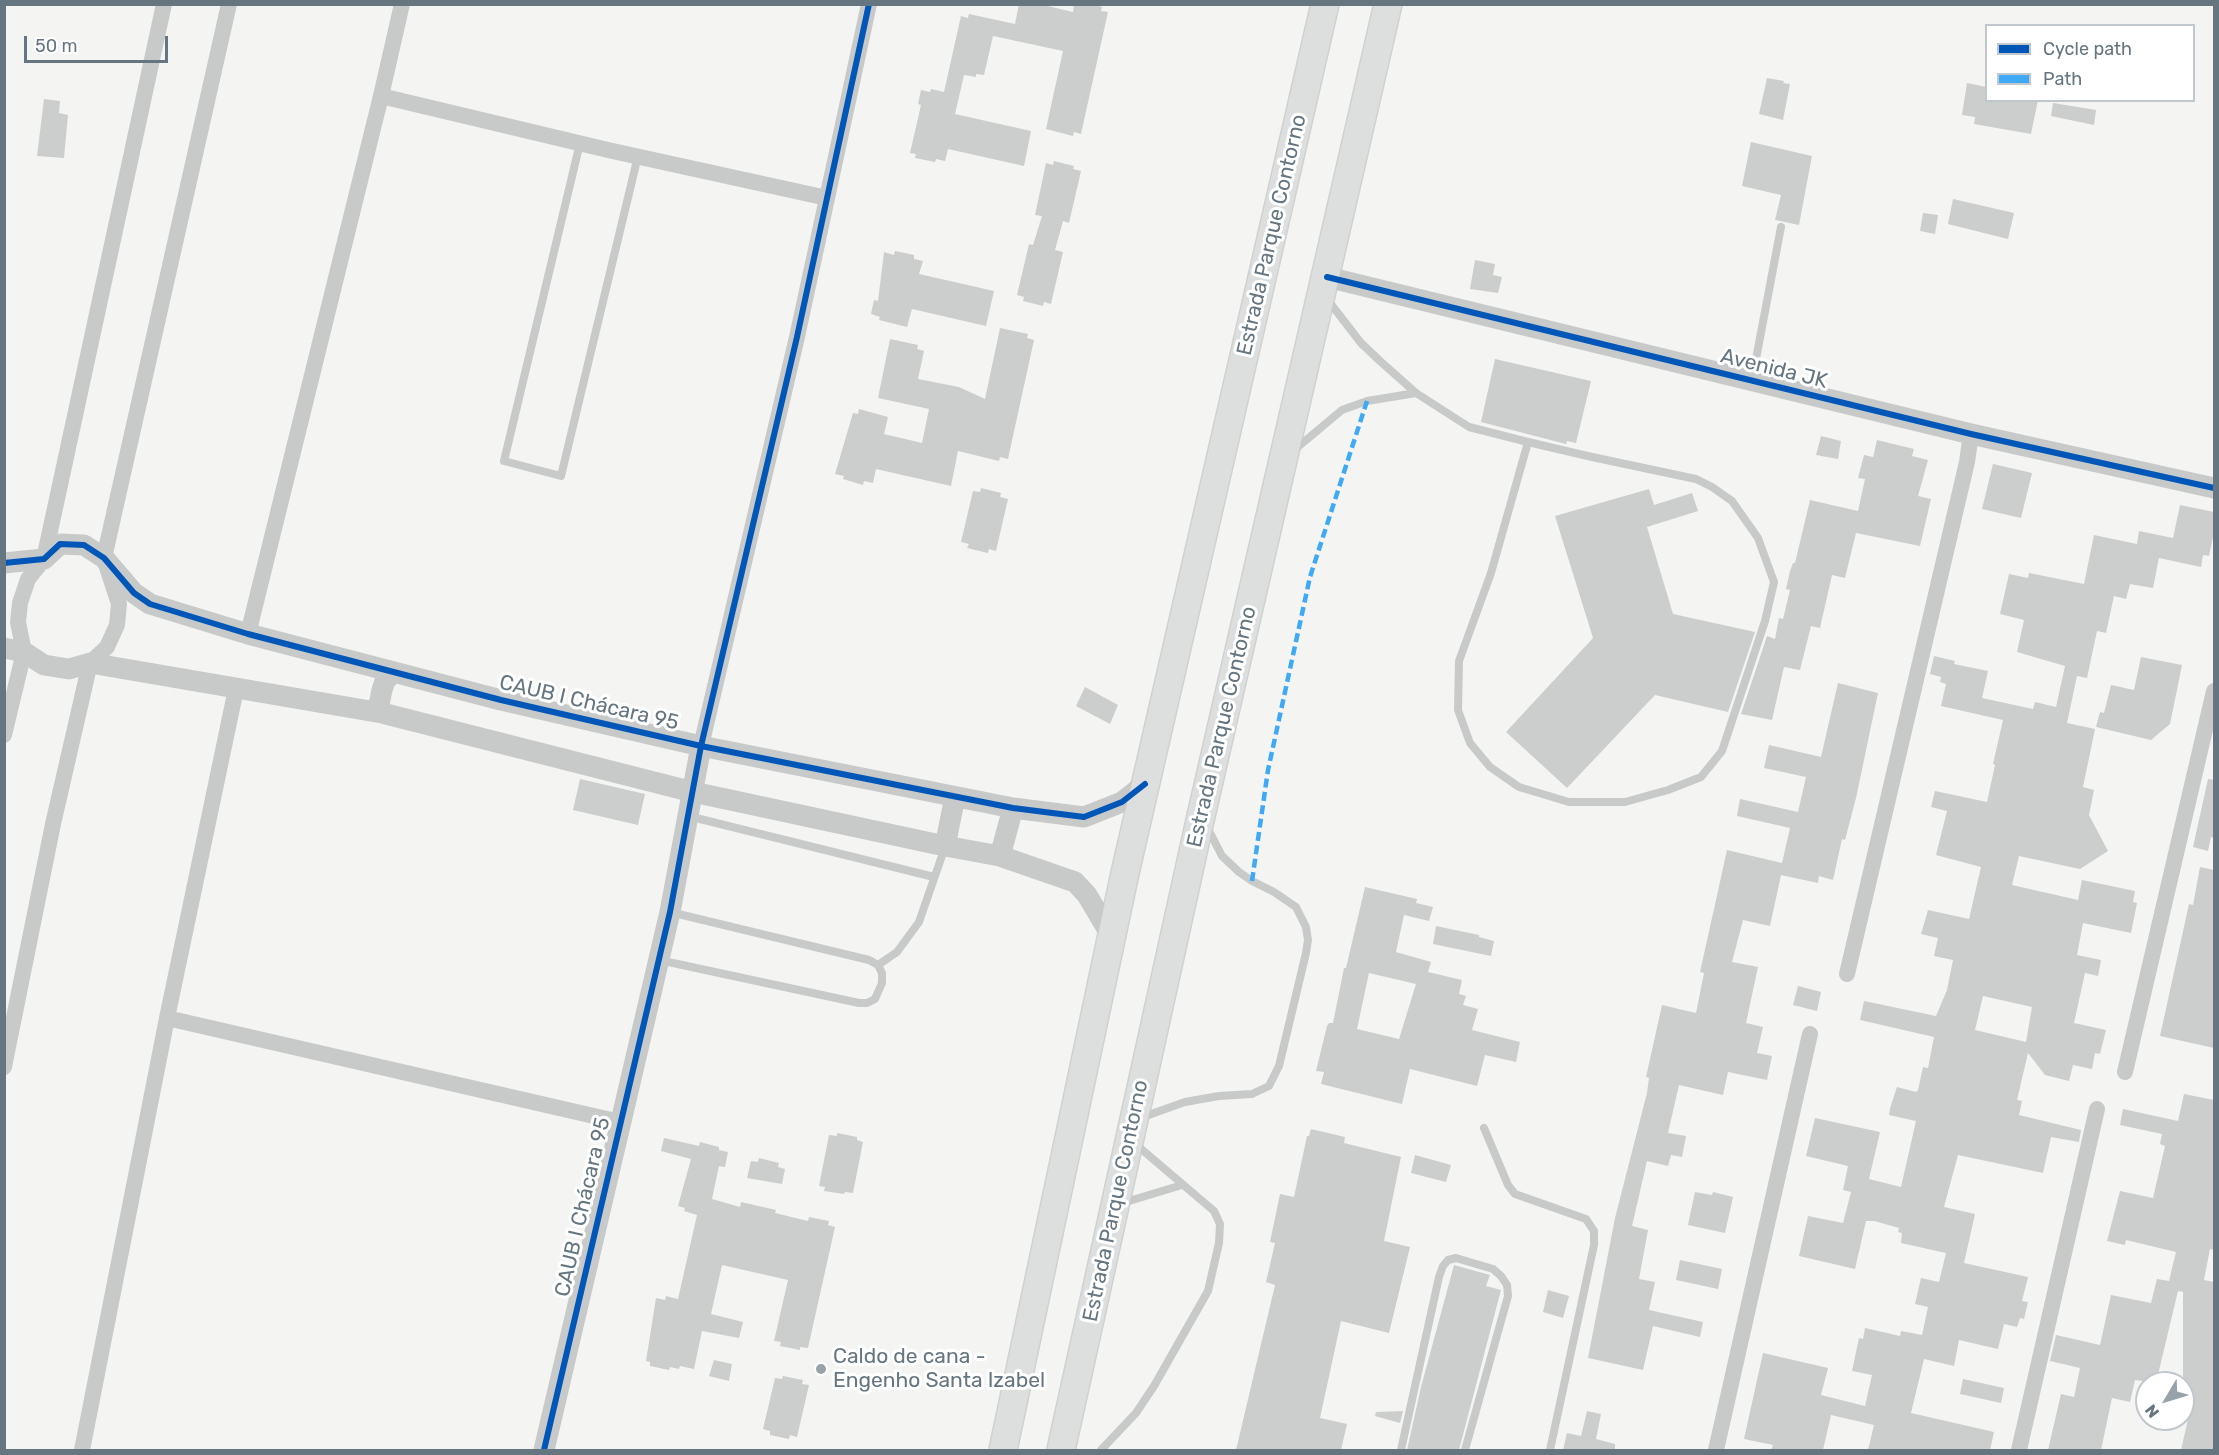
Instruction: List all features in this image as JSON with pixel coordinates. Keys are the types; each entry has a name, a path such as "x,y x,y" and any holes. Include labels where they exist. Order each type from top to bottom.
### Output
{"highway":[{"name":"Estrada Parque Contorno","path":"1010,1444 1145,784 1325,4"},
{"name":"Estrada Parque Contorno","path":"1061,1450 1201,816 1325,286 1388,4"}],"street":[{"path":"4,735 20,603 28,579 44,559 164,4"},
{"path":"4,1067 53,824 90,663 106,647 117,625 119,604 104,558 229,4"},
{"path":"248,634 402,4"},
{"path":"869,4 797,337 701,746 1013,808 1084,817 1122,802 1145,784"},
{"path":"381,96 827,198"},
{"name":"Avenida JK","path":"1325,286 1752,381 1971,434 2214,488"},
{"path":"1847,974 1967,462 1971,434"},
{"name":"CAUB I Chácara 95","path":"4,563 44,559 60,544 84,545 104,558 134,593 150,604 248,634 392,673 701,746 670,912 544,1450"},
{"path":"14,650 44,665 69,669 90,663 381,714 693,792 1000,856 1075,882 1087,895 1112,937"},
{"path":"381,714 379,705 382,690 385,681 392,673"},
{"path":"82,1450 167,1018 236,689"},
{"path":"2125,1072 2214,691"},
{"path":"945,846 955,797"},
{"path":"1000,856 1013,808"},
{"path":"167,1018 620,1122"},
{"path":"1716,1450 1810,1034"},
{"path":"2019,1450 2097,1109"}],"lane":[{"path":"580,143 504,461 561,476 638,156"},
{"path":"1752,381 1781,227"},
{"path":"1325,286 1361,343 1416,393 1469,427 1696,479 1732,501 1758,538 1774,582 1765,621 1722,751 1701,777 1668,790 1624,802 1569,802 1519,787 1490,767 1470,743 1458,710 1459,661 1491,573 1528,442"},
{"path":"1285,458 1342,410 1367,400 1416,393"},
{"path":"687,816 934,877"},
{"path":"1101,1450 1136,1413 1155,1386 1208,1291 1219,1243 1220,1224 1214,1211 1182,1185 1132,1130 1185,1102 1220,1096 1252,1094 1269,1086 1279,1066 1306,953 1308,940 1306,927 1296,908 1274,892 1252,881 1222,856 1201,816"},
{"path":"878,965 897,952 919,922 945,846"},
{"path":"658,960 859,1003 867,1003 875,999 882,983 882,973 878,965 869,960 670,912"},
{"path":"1484,1128 1508,1185 1515,1194 1586,1219 1594,1231 1594,1245 1550,1450"},
{"path":"1116,1205 1182,1185"},
{"path":"1401,1450 1438,1277 1448,1260 1456,1258 1493,1269 1507,1286 1508,1296 1465,1450"}],"building":[{"path":"1019,4 1039,4 1073,12 1074,4 1091,4 1102,7 1101,11 1108,12 1081,134 1074,132 1073,136 1046,129 1063,51 993,36 984,75 976,74 976,77 964,75 955,114 1031,131 1024,166 948,149 945,161 936,159 935,162 915,158 916,154 910,153 921,105 918,104 921,90 930,92 931,89 944,92 961,16 968,18 969,14 1015,24"},
{"path":"1767,78 1790,84 1783,120 1759,114"},
{"path":"1967,83 1985,87 1985,102 2038,102 2031,134 1974,124 1975,117 1962,115"},
{"path":"44,99 60,101 59,113 68,115 64,158 37,156"},
{"path":"2053,103 2096,110 2094,125 2051,116"},
{"path":"1751,142 1812,156 1799,225 1775,220 1781,195 1742,186"},
{"path":"1054,161 1074,166 1073,169 1081,171 1069,223 1063,221 1055,250 1063,252 1051,304 1044,302 1043,306 1023,301 1024,297 1017,295 1029,244 1033,245 1042,216 1035,215 1046,163 1053,165"},
{"path":"1953,199 2014,213 2008,239 1948,224"},
{"path":"1923,213 1938,215 1935,234 1920,231"},
{"path":"895,251 914,255 914,259 923,261 919,274 994,291 986,326 912,309 907,327 879,320 880,317 871,314 874,300 878,301 884,252 894,255"},
{"path":"1475,260 1495,264 1493,275 1502,277 1498,293 1470,289"},
{"path":"1000,328 1028,334 1027,338 1034,340 1008,459 1000,457 999,461 958,451 951,486 876,469 873,483 864,481 863,485 835,474 853,413 858,414 859,409 888,417 884,434 922,443 929,409 878,398 890,339 918,345 917,349 924,351 918,379 959,387 985,399"},
{"path":"1495,359 1591,381 1576,443 1567,441 1566,444 1481,422"},
{"path":"1821,436 1841,441 1838,459 1816,455"},
{"path":"1877,440 1914,449 1912,456 1928,460 1918,496 1931,499 1920,546 1856,533 1845,578 1832,575 1820,628 1811,626 1800,670 1784,667 1772,720 1741,714 1767,636 1775,639 1779,618 1783,619 1790,590 1786,589 1790,571 1795,563 1810,500 1858,511 1865,479 1858,478 1864,455 1873,457"},
{"path":"1993,464 2032,473 2021,518 1982,509"},
{"path":"981,488 1001,493 1000,497 1008,499 996,551 989,549 988,553 967,548 969,544 961,542 973,491 980,492"},
{"path":"1649,489 1654,505 1692,493 1698,511 1647,527 1673,614 1755,632 1728,712 1655,695 1567,788 1506,732 1593,638 1555,516"},
{"path":"2180,505 2214,512 2214,532 2209,556 2203,555 2201,567 2159,558 2153,588 2130,584 2126,599 2114,596 2106,633 2097,631 2087,678 2077,676 2067,723 2095,729 2083,787 2094,790 2089,815 2108,851 2080,869 2019,856 2012,885 2078,900 2082,880 2135,891 2133,902 2137,903 2131,933 2083,923 2077,955 2101,960 2098,976 2085,973 2074,1023 2106,1030 2100,1054 2095,1053 2092,1069 2073,1065 2069,1081 2045,1075 2028,1053 2017,1100 2022,1101 2019,1115 2081,1130 2079,1142 2051,1137 2043,1173 1958,1155 1944,1207 1975,1214 1964,1263 2028,1277 2022,1301 2028,1302 2024,1319 2020,1318 2017,1327 2004,1324 1998,1349 1959,1340 1954,1366 1924,1359 1911,1413 1994,1432 1990,1450 1868,1450 1874,1425 1831,1415 1823,1450 1771,1450 1773,1445 1744,1439 1763,1353 1828,1368 1821,1395 1865,1406 1872,1375 1852,1371 1859,1338 1863,1339 1865,1328 1900,1336 1901,1331 1922,1335 1928,1307 1915,1304 1921,1278 1939,1282 1946,1253 1901,1243 1902,1233 1898,1232 1899,1228 1874,1221 1866,1221 1855,1269 1799,1256 1808,1216 1843,1223 1851,1192 1843,1190 1848,1166 1806,1156 1815,1118 1880,1132 1869,1179 1901,1187 1916,1121 1889,1115 1890,1108 1897,1087 1916,1092 1918,1090 1923,1067 1928,1068 1934,1037 1860,1020 1864,1001 1936,1016 1947,990 1953,960 1934,956 1938,938 1921,934 1928,910 1969,919 1981,867 1936,855 1947,811 1931,807 1935,791 1987,802 2003,720 1941,706 1946,684 1940,682 1941,677 1930,674 1934,656 1955,661 1954,664 1988,671 1982,698 2033,709 2035,702 2056,707 2065,666 2017,652 2024,620 2000,614 2009,574 2028,578 2029,573 2084,584 2094,535 2137,544 2139,531 2173,538","holes":["1983,996 2032,1007 2026,1042 1975,1030"]},
{"path":"2141,657 2182,665 2170,724 2151,740 2096,727 2100,712 2104,713 2111,685 2134,690"},
{"path":"1838,683 1878,693 1856,798 1845,840 1842,839 1833,880 1819,876 1818,883 1781,875 1770,926 1743,920 1732,962 1758,967 1746,1023 1763,1027 1757,1053 1772,1056 1767,1080 1728,1072 1723,1095 1679,1085 1668,1133 1686,1136 1682,1157 1671,1155 1668,1166 1647,1161 1632,1226 1648,1230 1639,1279 1655,1282 1649,1310 1703,1322 1700,1337 1653,1326 1643,1370 1588,1358 1615,1218 1647,1093 1649,1078 1646,1077 1662,1005 1696,1013 1704,973 1700,972 1727,850 1782,863 1790,828 1737,816 1740,799 1798,812 1806,777 1764,768 1769,745 1821,757"},
{"path":"1085,687 1118,705 1110,724 1076,706"},
{"path":"580,779 645,794 638,825 573,810"},
{"path":"2208,779 2214,780 2214,838 2211,837 2208,851 2193,847"},
{"path":"2200,867 2214,870 2214,1048 2160,1036 2189,904 2193,905"},
{"path":"1365,887 1417,899 1416,903 1433,907 1429,921 1404,915 1396,952 1431,962 1428,972 1462,980 1459,994 1466,996 1463,1005 1478,1009 1472,1030 1520,1042 1516,1062 1485,1055 1477,1086 1410,1069 1402,1104 1321,1084 1324,1072 1316,1071 1327,1026 1333,1023 1344,968 1346,968","holes":["1369,973 1416,984 1399,1039 1357,1029"]},
{"path":"1436,926 1479,935 1479,937 1494,941 1491,956 1433,944"},
{"path":"1798,986 1821,992 1817,1011 1793,1005"},
{"path":"2184,1094 2214,1100 2214,1250 2210,1249 2204,1280 2214,1282 2214,1450 2181,1450 2185,1431 2195,1431 2195,1371 2183,1371 2183,1292 2178,1291 2159,1371 2135,1371 2130,1402 2112,1398 2101,1450 2048,1450 2061,1394 2074,1397 2080,1368 2050,1361 2056,1335 2100,1345 2111,1295 2151,1303 2157,1279 2169,1281 2176,1252 2126,1240 2125,1245 2107,1241 2120,1191 2153,1198 2165,1146 2160,1144 2162,1134 2120,1125 2123,1109 2178,1121"},
{"path":"1311,1129 1345,1137 1344,1143 1401,1157 1384,1241 1410,1247 1389,1333 1341,1321 1320,1418 1347,1424 1341,1450 1236,1450 1275,1285 1266,1282 1275,1243 1270,1242 1280,1194 1294,1197 1307,1136"},
{"path":"837,1133 857,1137 857,1140 863,1142 853,1193 824,1191 825,1187 819,1186 829,1135 837,1136"},
{"path":"664,1138 699,1146 700,1142 728,1152 725,1167 719,1166 712,1199 740,1207 741,1202 776,1210 775,1213 808,1221 809,1217 829,1221 828,1225 835,1227 808,1348 800,1347 800,1350 780,1346 781,1342 774,1341 788,1280 722,1265 711,1314 743,1322 739,1338 702,1331 694,1369 680,1366 679,1369 670,1367 669,1370 650,1366 650,1362 646,1361 656,1298 665,1300 666,1296 678,1299 697,1215 684,1211 685,1208 678,1206 691,1159 661,1151"},
{"path":"1415,1155 1451,1165 1446,1182 1411,1173"},
{"path":"759,1158 779,1163 778,1167 785,1169 782,1184 747,1178 751,1161 758,1162"},
{"path":"1695,1192 1712,1195 1713,1192 1733,1197 1725,1233 1688,1225"},
{"path":"1680,1260 1722,1269 1718,1289 1676,1280"},
{"path":"1454,1265 1490,1275 1486,1286 1501,1290 1459,1450 1407,1450 1421,1387"},
{"path":"1548,1290 1569,1296 1563,1318 1543,1312"},
{"path":"714,1360 732,1364 729,1381 709,1376"},
{"path":"783,1376 803,1380 802,1384 809,1385 797,1437 790,1435 789,1439 770,1435 770,1431 763,1429 775,1378 782,1379"},
{"path":"1963,1379 2004,1388 2001,1403 1960,1394"},
{"path":"1403,1411 1400,1423 1375,1416 1376,1412"},
{"path":"1587,1411 1601,1414 1596,1439 1615,1444 1615,1450 1563,1450 1567,1433 1581,1436"}],"marked path":[{"path":"1252,881 1268,770 1310,577 1367,401"}],"cycle path":[{"path":"544,1450 670,912 701,746 797,337 869,4"},
{"path":"1327,277 1971,434 2214,488"},
{"path":"4,563 44,559 60,544 84,545 104,558 134,593 150,604 248,634 501,700 701,746 1013,808 1084,817 1122,802 1145,784"}],"place":[{"name":"Caldo de cana - Engenho Santa Izabel","path":"821,1369"}]}
